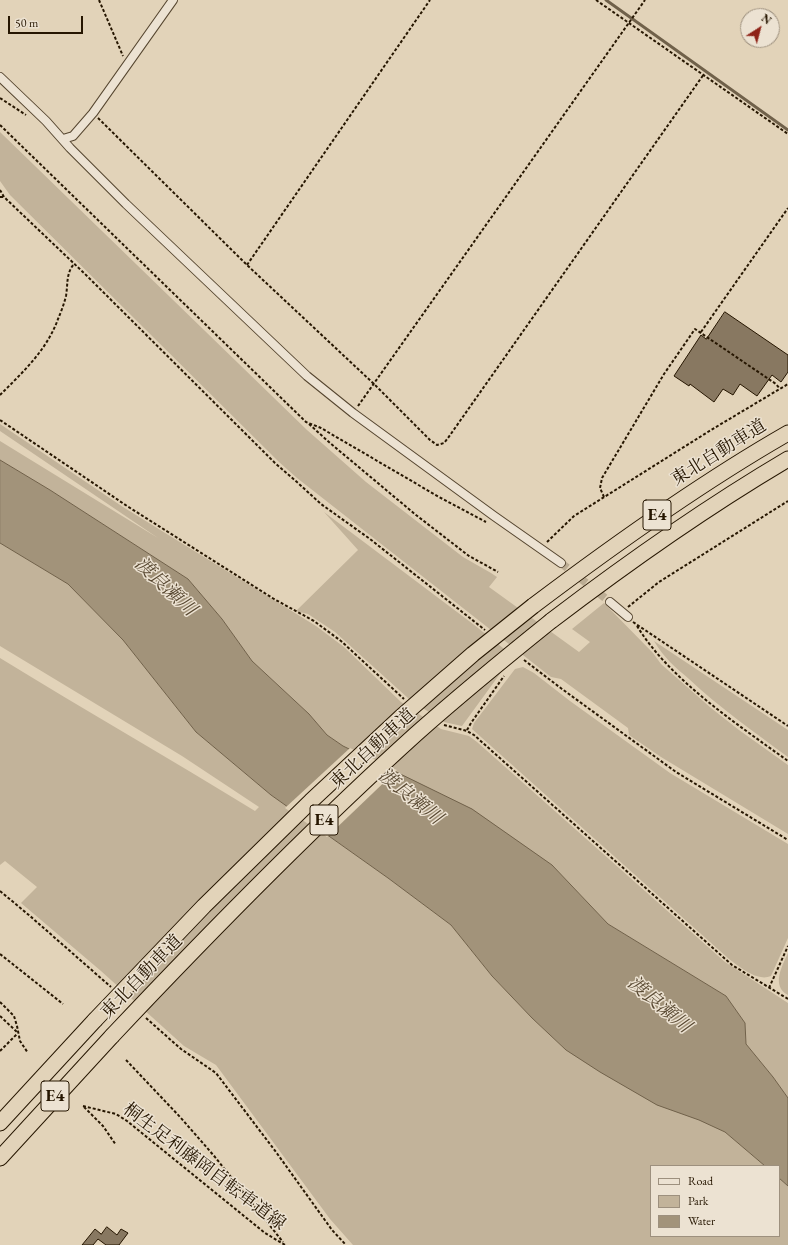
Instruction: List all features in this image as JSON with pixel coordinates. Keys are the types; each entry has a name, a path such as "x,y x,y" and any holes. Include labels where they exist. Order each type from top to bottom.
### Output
{"highway":[{"name":"東北自動車道","path":"0,1123 95,1020 204,906 311,801 400,718 473,654 533,606 644,524 693,491 788,433"},
{"name":"東北自動車道","path":"0,1158 112,1036 221,921 333,811 416,734 489,671 614,573 707,509 788,459"}],"street":[{"path":"62,139 72,136 93,114 172,0"},
{"path":"0,77 126,204 307,376 353,413 561,563"},
{"path":"610,602 628,617"}],"path":[{"path":"99,0 127,66"},
{"path":"247,265 430,0"},
{"path":"596,0 788,134"},
{"path":"353,413 645,0"},
{"path":"93,114 247,265 437,445 444,443 704,74"},
{"path":"0,125 306,422 416,515 469,556 498,572"},
{"path":"0,190 4,197 74,264 270,458 321,504 370,539 488,632"},
{"path":"701,332 788,208"},
{"path":"0,396 37,356 58,321 66,296 69,269 74,264"},
{"path":"604,497 600,488 602,478 664,374 695,329 776,384 780,389"},
{"path":"541,548 574,516 711,430 788,384"},
{"path":"306,422 321,428 439,497 487,522"},
{"path":"622,611 659,582 788,501"},
{"path":"628,617 637,626 652,648 684,680 712,705 788,761"},
{"path":"637,626 788,726"},
{"path":"518,655 676,772 788,840"},
{"path":"467,731 470,723 505,674"},
{"path":"0,891 113,989"},
{"path":"769,988 788,946"},
{"path":"0,954 63,1004"},
{"path":"0,1002 14,1016 18,1026 20,1041 28,1053"},
{"path":"141,1014 181,1049 216,1073 276,1152 332,1230 346,1245"},
{"path":"0,1016 18,1032"},
{"path":"0,1051 18,1032"},
{"path":"126,1060 181,1118 215,1157 284,1244"},
{"name":"桐生足利藤岡自転車道線","path":"116,1145 103,1126 83,1106 116,1114 265,1233 284,1244"}],"green space":[{"path":"0,132 307,430 366,482 463,557 497,577 489,587 579,652 590,642 572,629 604,603 653,653 661,664 711,708 788,765 788,834 661,757 629,735 628,728 561,679 551,677 297,478 279,462 10,195 0,181"},
{"path":"0,424 123,507 316,626 344,647 401,702 441,729 469,736 725,962 788,1003 788,1098 746,1044 745,1023 726,996 608,924 552,865 343,746 327,735 309,714 252,661 222,619 188,579 50,490 0,460 0,441 158,538 0,431"},
{"path":"324,512 473,624 513,656 462,726 444,722 409,699 335,632 308,614 296,611 358,550"},
{"path":"0,543 68,584 123,640 196,732 271,795 388,878 451,925 492,976 532,1018 566,1050 725,1132 764,1165 650,1165 650,1237 780,1237 780,1179 788,1186 788,1245 353,1245 330,1219 216,1065 184,1046 101,971 21,903 37,887 5,861 0,865 0,658 255,811 259,807 182,756 0,646"},
{"path":"654,641 788,730 788,757 737,720 701,690 670,662"},
{"path":"523,667 534,673 570,701 670,773 788,844 788,938 771,976 760,977 749,973 729,959 472,729 474,723 515,669"},
{"path":"788,953 788,995 780,986 779,976"}],"water":[{"name":"渡良瀬川","path":"0,460 50,490 188,579 222,619 252,661 309,714 327,735 343,746 472,809 552,865 608,924 726,996 745,1023 746,1044 788,1098 788,1186 780,1179 780,1165 764,1165 725,1132 699,1120 657,1105 600,1072 566,1050 532,1018 492,976 451,925 388,878 271,795 196,732 123,640 68,584 0,543"}],"pier":[{"path":"350,748 397,770 327,837 285,808"}],"building":[{"path":"725,312 788,355 788,372 781,382 772,375 757,396 740,384 733,395 723,389 714,402 690,384 689,386 674,376 701,335 706,339"},
{"path":"107,1227 117,1235 121,1229 128,1233 119,1245 106,1245 98,1239 93,1245 82,1245 95,1229 101,1234"}],"waterway":[{"path":"606,0 788,130"}],"tunnel":[{"path":"561,563 610,602"}]}
